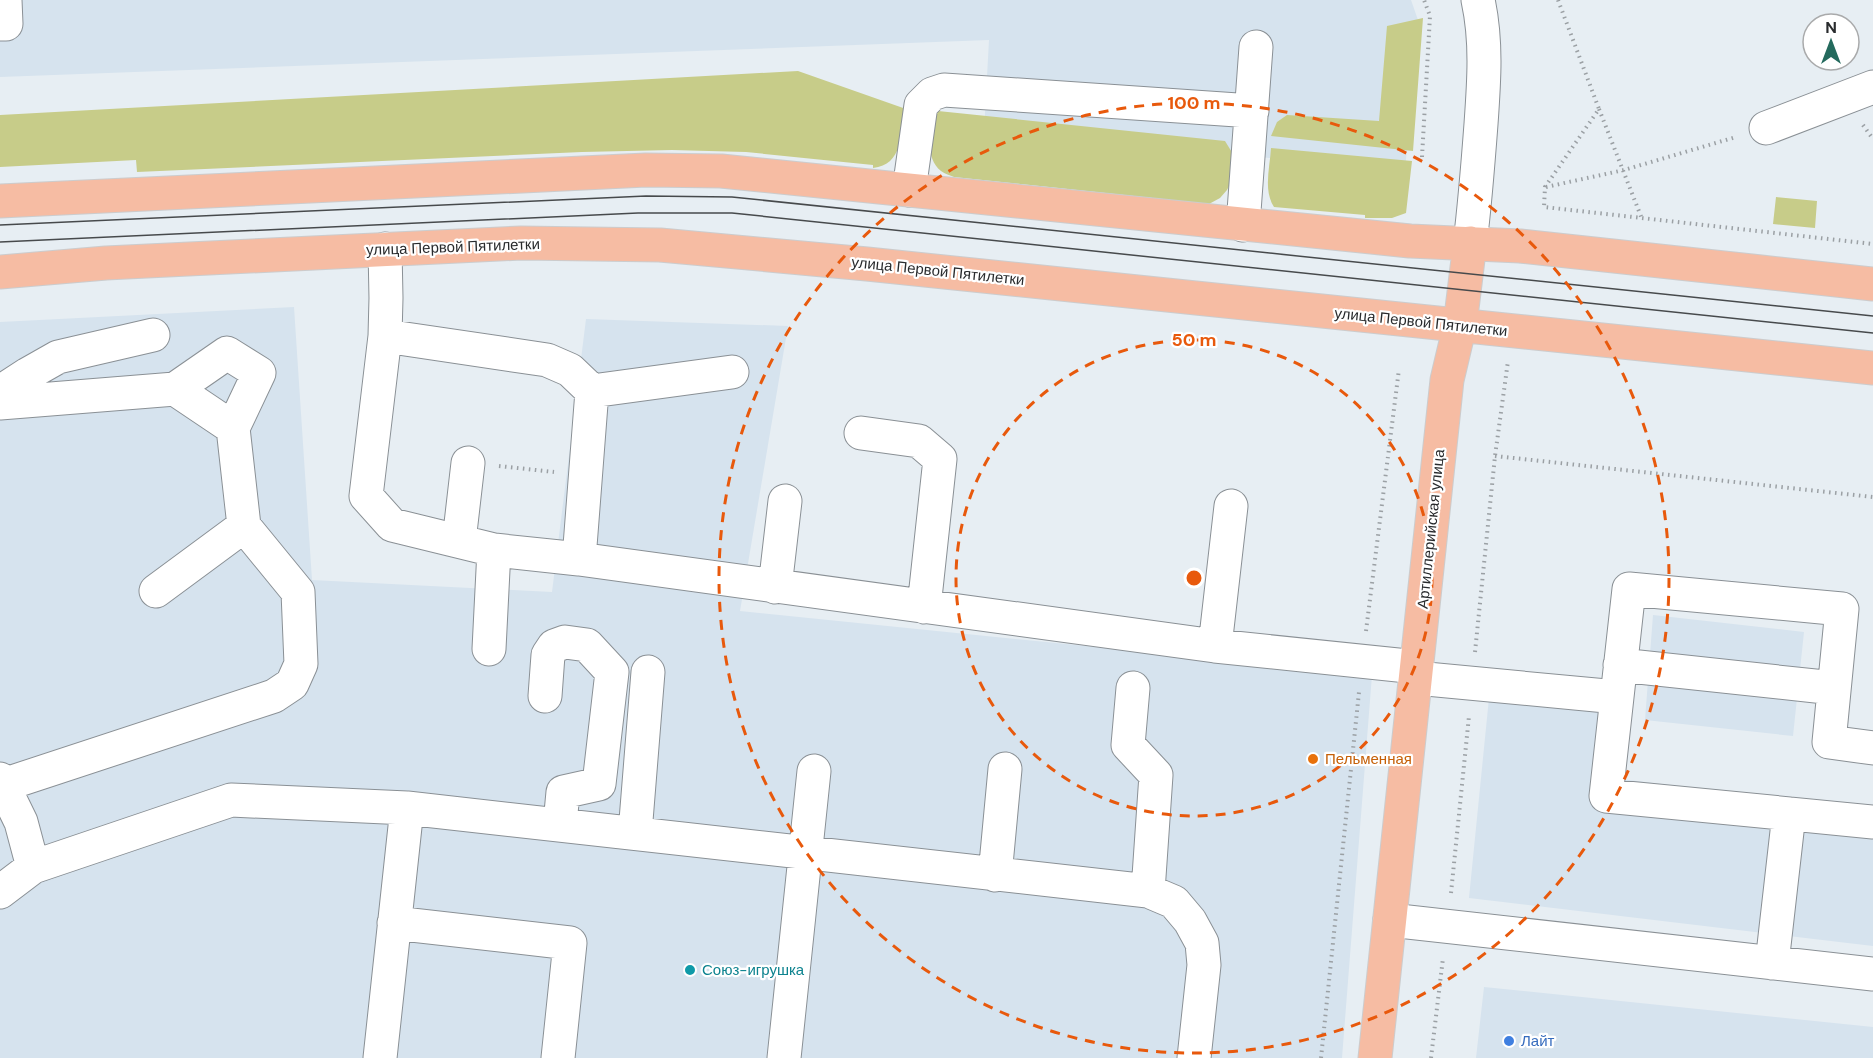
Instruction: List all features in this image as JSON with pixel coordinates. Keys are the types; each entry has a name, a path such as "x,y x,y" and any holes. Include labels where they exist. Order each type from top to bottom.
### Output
{"main road":[{"path":"0,201 684,170 733,172 1410,241 1527,247 1873,284"},
{"name":"улица Первой Пятилетки","path":"0,272 106,263 521,243 660,245 867,264 1873,368"},
{"name":"Артиллерийская улица","path":"1375,1058 1447,380 1460,325 1470,243"}],"street":[{"path":"0,24 6,24 5,0"},
{"name":"Артиллерийская улица","path":"1470,243 1484,76 1484,44 1478,0"},
{"path":"1243,225 1256,47"},
{"path":"1766,128 1873,87"},
{"path":"909,190 921,105 932,94 944,90 1252,111"},
{"path":"385,249 385,336 366,496 392,525 494,550 579,559 1215,646 1362,662 1472,683 1617,697"},
{"path":"0,392 58,357 153,335"},
{"path":"385,336 547,360 570,370 591,391 579,559"},
{"path":"0,403 175,389 227,353 259,373 233,428 244,526 298,592 301,664 292,684 274,696 1,784 21,822 33,867"},
{"path":"591,391 732,372"},
{"path":"175,389 233,428"},
{"path":"861,433 919,441 940,459 924,607"},
{"path":"459,541 468,463"},
{"path":"775,587 784,501"},
{"path":"1215,646 1231,506"},
{"path":"156,591 244,526"},
{"path":"489,649 494,550"},
{"path":"1873,748 1829,742 1842,609 1629,589 1606,796 1873,822"},
{"path":"544,696 549,655 554,646 565,642 587,645 612,672 599,783 563,792 560,824"},
{"path":"1620,665 1834,688"},
{"path":"634,833 648,672"},
{"path":"1133,688 1128,745 1156,775 1148,891"},
{"path":"995,874 1005,769"},
{"path":"784,1058 814,771"},
{"path":"0,892 33,867 231,800 407,808 1148,891 1173,902 1191,921 1202,943 1204,965 1194,1058"},
{"path":"380,1058 407,808"},
{"path":"1772,963 1790,814"},
{"path":"1390,920 1873,974"},
{"path":"394,923 570,943 558,1058"}],"path":[{"path":"1422,157 1430,16 1424,0"},
{"path":"1558,0 1642,219"},
{"path":"1599,109 1545,187 1544,207 1873,244"},
{"path":"1545,187 1624,170 1766,128"},
{"path":"1431,1058 1447,927 1495,456 1508,361"},
{"path":"1321,1058 1362,662 1399,369"},
{"path":"1495,456 1873,497"},
{"path":"468,463 585,476"}],"shaded area":[{"path":"0,0 1411,0 1418,20 1405,171 984,131 989,40 0,77"},
{"path":"294,307 312,580 552,592 586,319 788,326 740,611 1372,675 1342,1058 0,1058 0,322"},
{"path":"1653,615 1804,632 1793,736 1645,720"},
{"path":"1490,688 1603,700 1596,776 1873,810 1873,946 1469,898"},
{"path":"1484,987 1873,1027 1873,1058 1476,1058"}],"green space":[{"path":"1423,18 1413,151 1271,136 1277,122 1287,115 1379,121 1387,26"},
{"path":"798,71 906,109 899,146 890,161 883,166 873,168 873,165 746,152 672,150 137,172 136,160 0,167 0,115"},
{"path":"938,111 1225,141 1233,154 1232,180 1220,198 1209,204 954,177 941,171 935,165 930,150 931,134"},
{"path":"1271,148 1412,161 1406,213 1392,218 1365,218 1365,215 1274,207 1268,186"},
{"path":"1776,197 1817,201 1815,228 1773,224"}],"tram line":[{"path":"0,225 646,196 732,197 1873,316"},
{"path":"0,242 638,213 732,213 1873,333"}],"place":[{"name":"Пельменная","path":"1313,759"},
{"name":"Союз-игрушка","path":"690,970"},
{"name":"Лайт","path":"1509,1041"}]}
